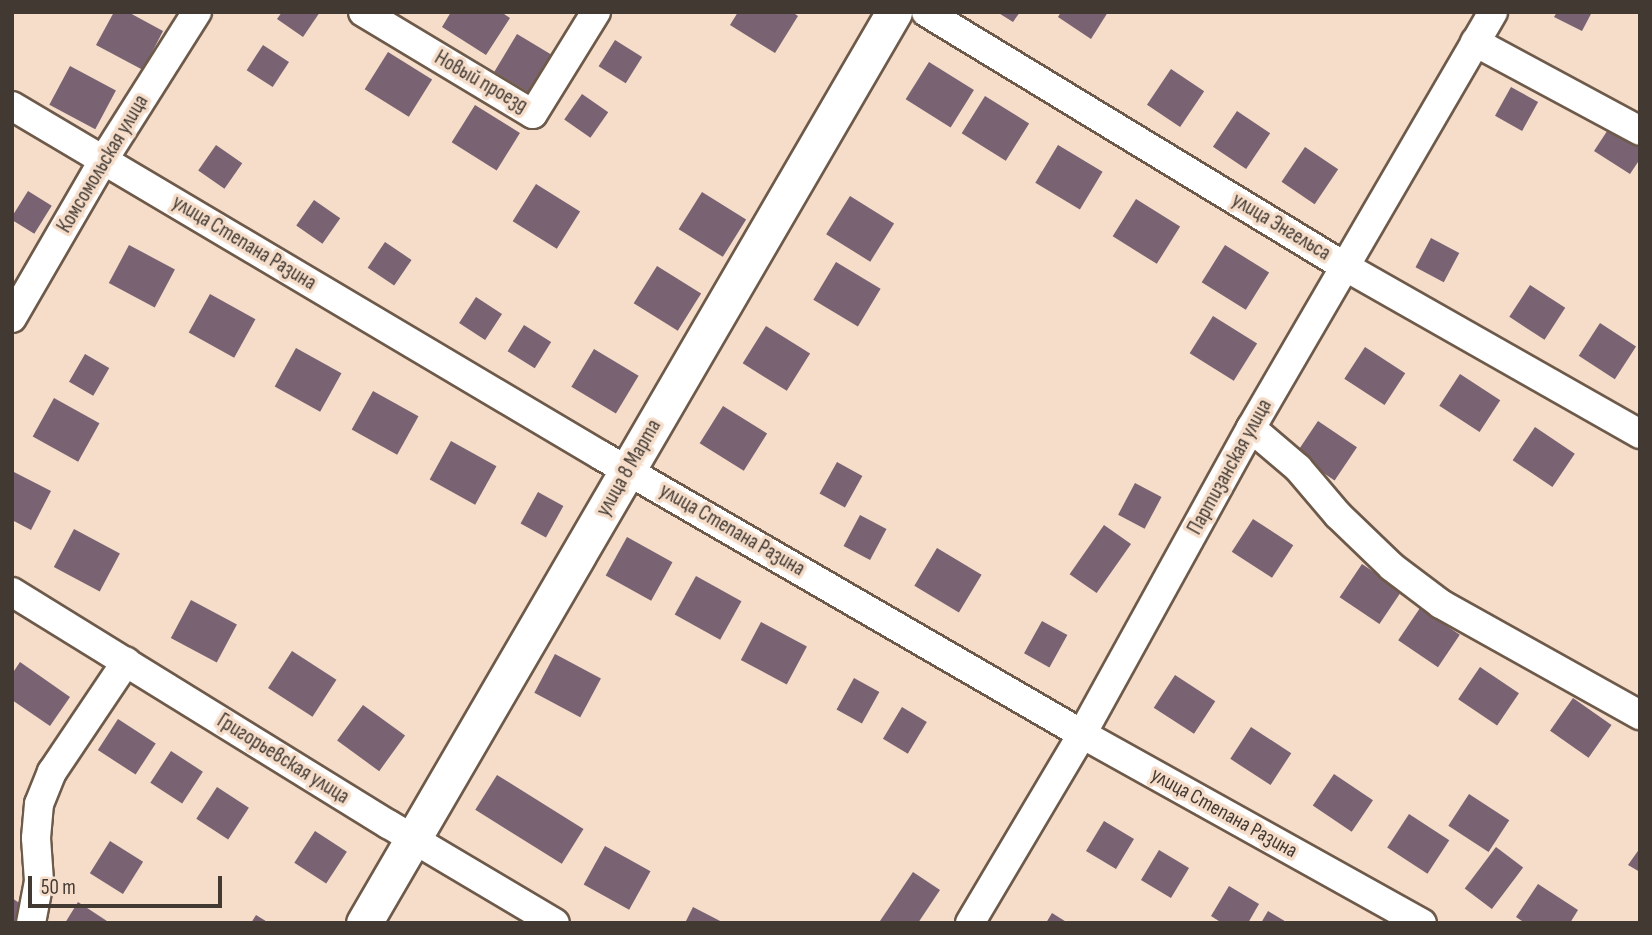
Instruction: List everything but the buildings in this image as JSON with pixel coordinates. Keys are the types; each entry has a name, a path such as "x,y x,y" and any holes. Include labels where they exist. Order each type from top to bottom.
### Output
{"main road":[{"name":"улица 8 Марта","path":"364,923 894,12"}],"street":[{"name":"Комсомольская улица","path":"12,318 104,159 197,12"},
{"name":"Новый проезд","path":"363,12 533,114 596,12"},
{"name":"улица Энгельса","path":"926,12 1346,267 1640,434"},
{"name":"Партизанская улица","path":"970,923 1082,734 1251,428 1493,12"},
{"path":"1475,42 1640,131"},
{"name":"улица Степана Разина","path":"12,106 628,470 1082,734 1422,923"},
{"path":"1251,428 1298,468 1338,515 1392,567 1431,597 1640,715"},
{"name":"Григорьевская улица","path":"12,592 555,923"},
{"path":"32,923 39,881 36,838 39,804 52,772 126,662"}]}
